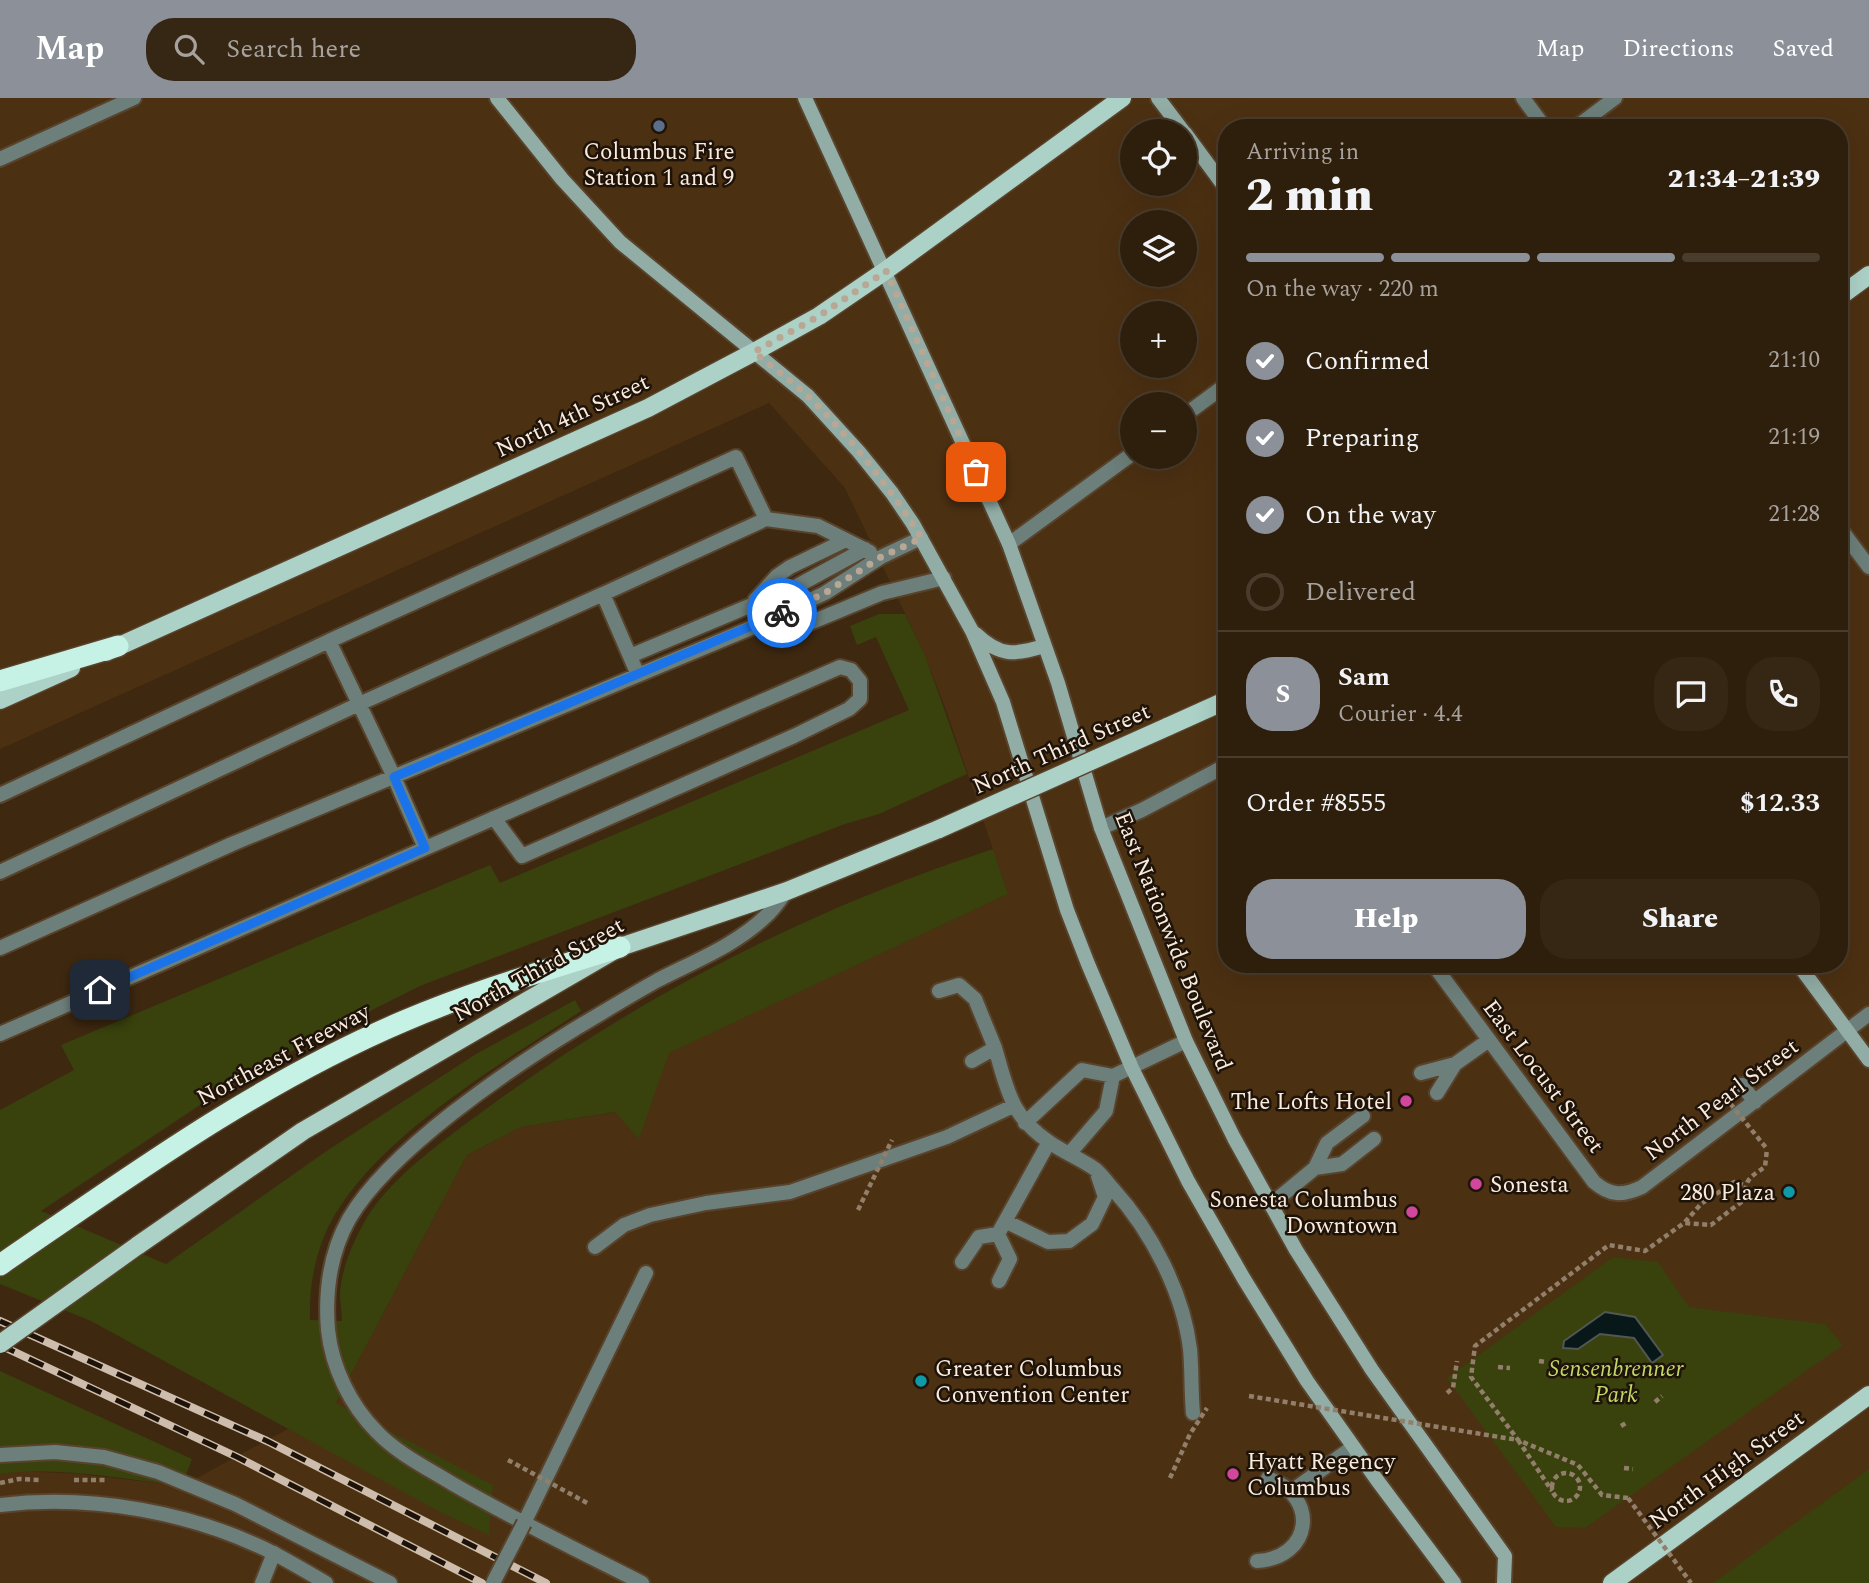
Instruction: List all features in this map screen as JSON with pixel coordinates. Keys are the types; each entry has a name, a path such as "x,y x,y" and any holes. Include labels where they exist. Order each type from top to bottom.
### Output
{"highway":[{"path":"0,681 118,646"},
{"name":"Northeast Freeway","path":"0,1265 202,1128 262,1091 343,1049 459,998 620,947"}],"main road":[{"path":"497,98 562,179 620,242 808,396 892,493 922,538 972,631 1003,702 1067,910 1132,1068 1188,1181 1307,1381 1454,1583"},
{"name":"East Nationwide Boulevard","path":"804,98 886,271 1009,544 1101,828 1186,1041 1296,1250 1372,1370 1505,1556 1504,1583"},
{"name":"North 4th Street","path":"0,700 636,414 754,352 819,316 886,271 1122,98"},
{"path":"1158,98 1174,119"},
{"path":"1197,150 1218,178"},
{"path":"1848,290 1869,275"},
{"path":"972,631 994,648 1006,652 1019,653 1044,646"},
{"name":"North Third Street","path":"0,1344 303,1131 620,947 787,891 939,829 1218,704"},
{"path":"1805,973 1869,1060"},
{"name":"North High Street","path":"1612,1583 1869,1395"}],"street":[{"path":"0,159 134,98"},
{"path":"1523,98 1538,119"},
{"path":"1587,119 1615,98"},
{"path":"1197,406 1218,391"},
{"path":"0,795 329,641 736,457 766,519"},
{"path":"1009,544 1120,463"},
{"path":"0,872 359,704 766,519 818,526 881,557"},
{"path":"0,948 232,844 764,622 825,593 881,557 922,538"},
{"path":"1848,539 1869,567"},
{"path":"751,605 783,571 846,540"},
{"path":"630,656 797,586 865,550"},
{"path":"764,622 800,627 882,593 944,578"},
{"path":"603,594 638,675"},
{"path":"329,641 425,848"},
{"path":"0,1034 425,848 841,667 851,670 860,681 860,699 849,709 522,856 494,818"},
{"path":"1101,828 1142,810 1218,770"},
{"path":"642,1583 524,1523 410,1459 377,1433 355,1405 339,1374 329,1343 326,1305 333,1258 349,1220 370,1192 406,1154 507,1074 576,1028 740,937 767,915 787,891"},
{"name":"East Locust Street","path":"1440,973 1594,1182"},
{"path":"939,990 959,985 975,999 995,1048 1013,1106 1025,1122 1049,1142 1096,1170 1130,1209 1161,1258 1190,1349 1200,1410"},
{"name":"North Pearl Street","path":"1594,1182 1605,1192 1618,1195 1642,1187 1869,1014"},
{"path":"1422,1073 1455,1064 1489,1040"},
{"path":"1025,1122 1082,1070 1113,1076 1186,1041"},
{"path":"972,1061 995,1048"},
{"path":"1437,1093 1455,1064"},
{"path":"1069,1154 1106,1111 1113,1076"},
{"path":"1742,1085 1755,1102"},
{"path":"595,1247 624,1225 650,1215 706,1203 790,1192 947,1137 1013,1106"},
{"path":"1270,1205 1315,1168 1327,1143 1363,1116"},
{"path":"1315,1168 1342,1164 1374,1139"},
{"path":"999,1281 1010,1259 1002,1228 1049,1142"},
{"path":"962,1262 979,1237 1002,1228 1048,1242 1069,1241 1093,1224 1105,1197 1096,1170"},
{"path":"493,1583 646,1273"},
{"path":"1292,1491 1353,1447"},
{"path":"0,1455 55,1452 104,1457 158,1472 235,1504 390,1583"},
{"path":"1257,1561 1271,1561 1284,1555 1295,1545 1303,1518 1300,1504 1292,1491 1268,1478"},
{"path":"0,1505 75,1503 128,1508 187,1521 221,1531 274,1553 326,1583"},
{"path":"262,1583 274,1553"}],"path":[{"path":"1684,1223 1712,1226 1744,1200 1744,1185 1748,1178 1765,1167 1767,1149 1725,1097"},
{"path":"859,1210 892,1140"},
{"path":"1581,1504 1574,1499 1562,1501 1554,1495 1518,1440 1471,1377 1475,1346 1609,1245 1645,1251 1684,1223 1700,1204 1734,1182 1744,1185"},
{"path":"1447,1393 1453,1388 1457,1361"},
{"path":"1539,1361 1546,1362"},
{"path":"1498,1367 1510,1368"},
{"path":"1249,1396 1518,1440 1578,1465 1601,1494 1628,1498 1691,1583"},
{"path":"1655,1402 1662,1396"},
{"path":"1170,1478 1200,1410"},
{"path":"508,1460 589,1504"},
{"path":"1625,1468 1633,1469"},
{"path":"1554,1495 1552,1486 1555,1477 1569,1473 1579,1482 1579,1492 1574,1499"}],"shaded area":[{"path":"0,98 1869,98 1869,1583 0,1583 0,1474 20,1471 80,1474 182,1486 336,1403 467,1155 521,1127 616,1112 639,1138 668,1053 1008,894 925,655 845,488 769,403 0,749"},
{"path":"1605,1312 1635,1317 1663,1355 1652,1363 1634,1338 1600,1334 1578,1349 1563,1348 1564,1341"}],"green space":[{"path":"879,614 905,614 925,655 967,774 879,814 845,824 420,986 316,1038 224,1089 41,1211 166,1264 328,1150 476,1054 575,1000 581,1011 438,1108 372,1167 346,1199 326,1232 318,1253 311,1286 310,1309 310,1320 342,1321 340,1295 343,1273 355,1240 371,1211 409,1169 486,1109 604,1029 729,959 793,927 859,899 993,849 1008,894 669,1053 639,1139 615,1112 521,1127 467,1155 336,1403 493,1485 489,1535 440,1512 91,1321 0,1284 0,1110 74,1070 61,1045 490,865 500,883 909,710 876,637 857,645 850,626"},
{"name":"Sensenbrenner Park","path":"1613,1257 1658,1262 1689,1307 1825,1324 1843,1345 1585,1528 1556,1527 1447,1378"},
{"path":"0,1371 192,1459 182,1486 68,1472 0,1474"},
{"path":"1869,1469 1869,1583 1713,1583"}],"railway":[{"path":"0,1321 267,1441 546,1583"},
{"path":"0,1345 237,1457 482,1583"}],"way so far":[{"path":"782,613 825,593 881,557 922,538 892,493 842,433 808,396 754,352 819,316 886,271 976,472"}],"place":[{"name":"Columbus Fire Station 1 and 9","path":"659,126"},
{"name":"The Lofts Hotel","path":"1406,1101"},
{"name":"Sonesta","path":"1476,1184"},
{"name":"280 Plaza","path":"1789,1192"},
{"name":"Sonesta Columbus Downtown","path":"1412,1212"},
{"name":"Greater Columbus Convention Center","path":"921,1381"},
{"name":"Hyatt Regency Columbus","path":"1233,1474"}],"route":[{"path":"100,990 425,848 394,777 782,613"}]}
